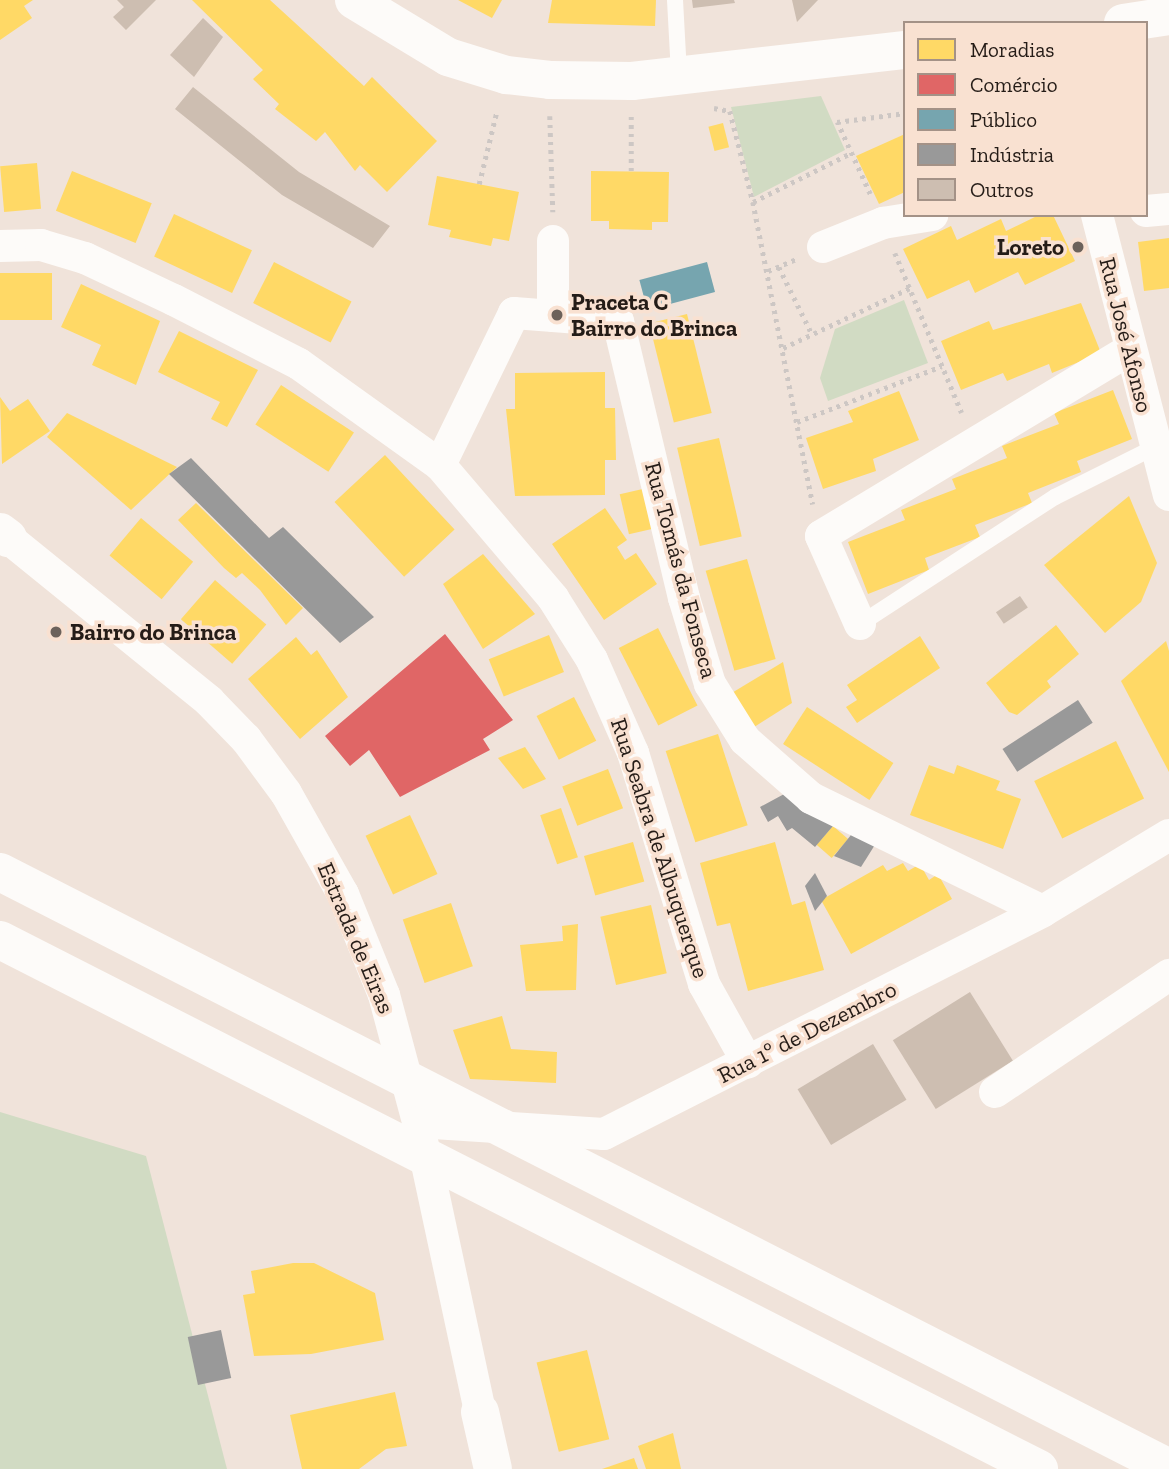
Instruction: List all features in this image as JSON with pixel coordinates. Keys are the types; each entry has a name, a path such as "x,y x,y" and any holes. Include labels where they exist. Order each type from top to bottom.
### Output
{"main road":[{"path":"354,0 448,57 506,75 632,81 903,50"},
{"path":"1137,21 1169,16"},
{"path":"0,872 762,1265 1169,1468"},
{"path":"0,940 1039,1469"},
{"name":"Estrada de Eiras","path":"480,1412 493,1469"}],"street":[{"path":"1148,211 1169,209"},
{"path":"823,247 883,223 920,217"},
{"name":"Rua José Afonso","path":"1098,217 1128,351 1169,495"},
{"path":"553,316 554,241"},
{"name":"Rua Seabra de Albuquerque","path":"0,246 41,245 85,258 174,300 299,364 440,465 553,598 592,660 633,753 704,984 748,1063"},
{"name":"Rua Tomás da Fonseca","path":"440,465 514,313 618,321 684,598 710,684 745,740 811,798 1043,911"},
{"path":"860,624 821,536 1128,351"},
{"name":"Estrada de Eiras","path":"4,535 209,701 286,793 342,894 384,995 418,1122 480,1412"},
{"name":"Rua 1º de Dezembro","path":"418,1122 604,1135 1043,911 1169,835"},
{"path":"995,1092 1169,975"}],"lane":[{"path":"675,0 694,74"},
{"path":"860,624 1055,497 1155,447"}],"path":[{"path":"694,74 715,113 730,111 753,202 821,536"},
{"path":"631,171 632,104"},
{"path":"479,184 498,108"},
{"path":"903,113 837,122 883,223 974,443"},
{"path":"550,119 554,241"},
{"path":"753,202 851,153"},
{"path":"779,267 812,334"},
{"path":"783,348 910,288"},
{"path":"797,422 942,366"}],"green space":[{"path":"821,96 845,150 754,197 731,107"},
{"path":"904,300 928,363 828,401 820,378 835,329"},
{"path":"0,1112 146,1156 227,1469 0,1469"}],"building: Moradias":[{"path":"0,0 33,0 24,6 32,18 0,40"},
{"path":"192,0 270,0 364,86 372,77 437,141 387,192 360,165 355,171 325,132 316,141 275,109 279,104 253,79 263,70"},
{"path":"458,0 502,0 492,18"},
{"path":"552,0 656,0 655,26 548,23"},
{"path":"723,123 729,147 714,151 708,127"},
{"path":"903,135 903,193 879,204 856,156"},
{"path":"37,163 41,209 4,212 0,166"},
{"path":"72,171 152,203 136,243 56,211"},
{"path":"591,171 669,172 668,222 652,222 652,230 609,229 609,221 591,221"},
{"path":"437,176 519,192 509,241 493,238 491,246 449,237 451,230 428,225"},
{"path":"174,214 252,250 232,293 154,257"},
{"path":"1035,217 1054,217 1075,261 1025,285 1018,272 975,293 969,280 927,299 903,249 951,226 957,240 1001,219 1006,231"},
{"path":"1169,238 1169,288 1144,291 1138,242"},
{"path":"274,262 352,301 331,342 253,303"},
{"path":"0,273 52,273 52,320 0,320"},
{"path":"81,284 160,321 136,385 92,365 101,345 61,327"},
{"path":"1081,303 1101,353 1052,373 1049,364 1007,381 1003,373 961,390 941,341 989,321 993,330"},
{"path":"687,314 712,413 674,422 649,323"},
{"path":"179,331 258,370 227,427 211,419 220,402 158,372"},
{"path":"605,372 605,408 615,408 616,460 605,460 605,495 515,496 506,409 515,409 515,373"},
{"path":"281,385 354,432 328,472 255,424"},
{"path":"1113,390 1132,439 1077,461 1081,472 1028,493 1032,503 975,525 980,537 925,558 929,570 868,594 848,542 905,520 901,510 956,489 952,479 1007,458 1002,446 1059,424 1054,413"},
{"path":"899,391 919,440 873,459 876,471 823,489 806,438 853,422 848,411"},
{"path":"0,397 10,411 28,399 50,431 2,464"},
{"path":"67,413 177,467 131,510 47,437"},
{"path":"719,438 742,536 700,546 677,448"},
{"path":"385,455 455,530 404,577 335,502"},
{"path":"647,488 656,528 629,534 620,494"},
{"path":"1129,496 1157,563 1141,602 1105,633 1044,565"},
{"path":"196,503 303,608 286,625 260,590 242,573 236,578 224,568 178,520"},
{"path":"605,508 627,540 617,547 625,560 636,553 657,584 604,620 552,544"},
{"path":"141,518 193,562 162,599 110,556"},
{"path":"483,554 535,614 483,649 443,584"},
{"path":"747,559 776,659 734,671 706,571"},
{"path":"215,580 266,625 232,664 181,619"},
{"path":"1056,625 1079,654 1047,681 1051,687 1017,715 1009,712 986,683"},
{"path":"658,628 697,706 658,725 619,648"},
{"path":"549,635 564,672 504,696 489,659"},
{"path":"920,636 940,668 857,723 846,707 857,700 847,685"},
{"path":"296,637 311,655 317,650 348,697 300,739 248,679"},
{"path":"1166,641 1169,651 1169,772 1121,681"},
{"path":"783,662 792,703 751,729 730,694"},
{"path":"574,697 596,741 559,760 537,716"},
{"path":"807,707 893,763 869,800 783,744"},
{"path":"718,734 748,825 695,842 666,751"},
{"path":"1116,741 1144,799 1062,838 1034,781"},
{"path":"525,747 546,779 523,789 498,758"},
{"path":"929,765 954,774 957,765 1000,781 996,790 1021,799 1003,849 910,815"},
{"path":"608,769 623,808 577,826 562,787"},
{"path":"561,808 578,857 557,864 540,815"},
{"path":"410,815 437,874 393,895 366,836"},
{"path":"833,826 848,839 832,858 817,845"},
{"path":"633,842 644,881 595,895 584,856"},
{"path":"775,842 792,905 805,901 824,970 748,991 730,923 717,926 700,863"},
{"path":"903,863 908,871 920,864 929,880 938,874 952,899 851,954 821,900 883,865 887,871"},
{"path":"451,903 473,966 425,983 403,920"},
{"path":"651,905 667,973 616,985 600,917"},
{"path":"578,924 576,990 526,991 520,945 563,941 562,926"},
{"path":"502,1016 511,1049 557,1052 556,1083 470,1079 453,1030"},
{"path":"293,1263 314,1263 375,1293 384,1340 311,1354 254,1356 243,1295 255,1293 251,1271"},
{"path":"587,1350 609,1439 559,1452 537,1363"},
{"path":"395,1392 407,1446 386,1449 359,1469 302,1469 290,1415"},
{"path":"673,1433 681,1469 646,1469 638,1446"},
{"path":"634,1458 638,1469 602,1469"}],"building: Comércio":[{"path":"445,634 513,720 483,739 490,750 400,797 369,750 350,766 325,736"}],"building: Público":[{"path":"707,262 715,292 647,310 639,280"}],"building: Indústria":[{"path":"191,458 269,538 283,527 374,617 340,643 169,474"},
{"path":"1078,700 1093,723 1017,772 1003,749"},
{"path":"786,793 833,826 815,847 792,828 787,831 778,816 768,822 760,807"},
{"path":"855,830 878,840 861,867 834,856"},
{"path":"815,873 827,896 815,911 805,886"},
{"path":"221,1330 231,1378 198,1385 188,1337"}],"building: Outros":[{"path":"117,0 156,0 126,30 113,17 124,7"},
{"path":"692,0 734,0 735,3 693,8"},
{"path":"792,0 818,0 797,22"},
{"path":"203,18 223,37 194,77 170,55"},
{"path":"193,87 299,172 390,226 373,248 282,195 175,109"},
{"path":"1020,596 1028,608 1004,624 996,612"},
{"path":"970,992 1013,1061 936,1109 893,1040"},
{"path":"873,1044 906,1100 831,1145 798,1089"}],"place":[{"name":"Loreto","path":"1078,247"},
{"name":"Praceta C Bairro do Brinca","path":"557,315"},
{"name":"Bairro do Brinca","path":"56,632"}]}
